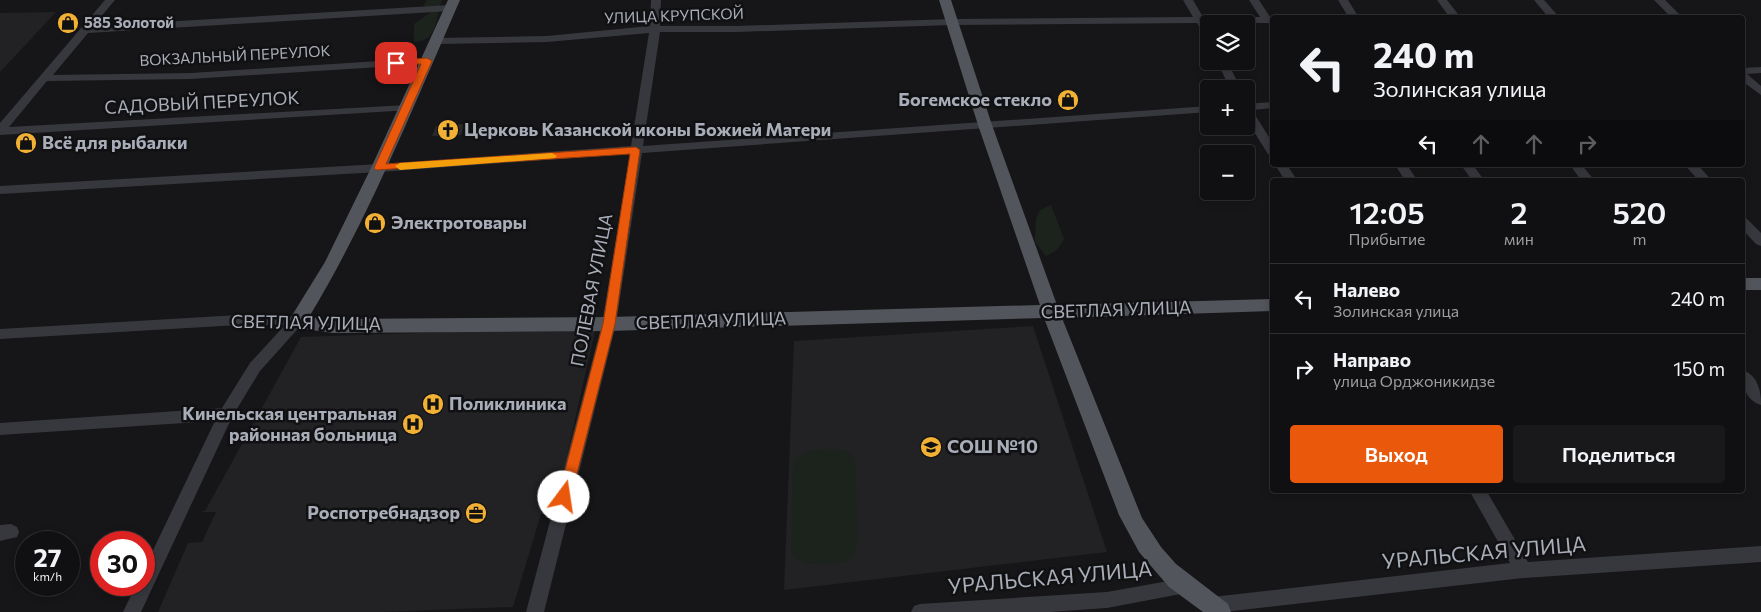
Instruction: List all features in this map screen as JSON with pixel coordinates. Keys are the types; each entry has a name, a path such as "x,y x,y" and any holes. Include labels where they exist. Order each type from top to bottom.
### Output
{"main road":[{"path":"945,0 985,125 1051,312 1129,514 1139,536 1154,555 1185,586 1216,608"},
{"path":"297,322 333,263 407,108 452,4"},
{"path":"1745,284 1761,284"},
{"name":"СВЕТЛАЯ УЛИЦА","path":"297,322 333,326 609,324 1270,305"}],"street":[{"path":"0,130 110,0"},
{"name":"ПОЛЕВАЯ УЛИЦА","path":"535,612 609,324 655,29 656,0"},
{"path":"1188,0 1200,19"},
{"path":"1254,0 1270,20"},
{"path":"1343,0 1352,15"},
{"path":"1442,0 1454,15"},
{"path":"1540,0 1552,15"},
{"path":"1659,0 1675,15"},
{"path":"85,30 452,4"},
{"name":"УЛИЦА КРУПСКОЙ","path":"1255,20 1270,20"},
{"name":"УЛИЦА КРУПСКОЙ","path":"436,41 547,39 655,29 736,29 952,22 1200,21"},
{"name":"ВОКЗАЛЬНЫЙ ПЕРЕУЛОК","path":"44,78 190,76 427,61"},
{"path":"1745,71 1761,70"},
{"path":"1745,78 1761,92"},
{"path":"1255,107 1270,105"},
{"name":"САДОВЫЙ ПЕРЕУЛОК","path":"0,130 407,108"},
{"path":"0,190 379,168 1200,110"},
{"path":"1255,123 1270,148"},
{"path":"1282,167 1290,178"},
{"path":"1402,167 1410,178"},
{"path":"1468,167 1477,178"},
{"path":"1578,167 1586,178"},
{"path":"1693,167 1703,178"},
{"path":"1745,224 1761,241"},
{"name":"СВЕТЛАЯ УЛИЦА","path":"0,334 258,319 297,322"},
{"path":"132,612 226,414 255,367 297,322"},
{"path":"1745,380 1761,399"},
{"path":"0,429 226,414"},
{"path":"1479,493 1524,570"},
{"name":"УРАЛЬСКАЯ УЛИЦА","path":"1216,608 1524,570 1761,554"},
{"name":"УРАЛЬСКАЯ УЛИЦА","path":"920,612 1106,600 1185,586"}],"shaded area":[{"path":"427,0 442,0 435,27 428,38 414,42 414,24 431,12 424,5"},
{"path":"56,12 0,72 0,13"},
{"path":"1051,205 1064,239 1057,250 1046,256 1035,242 1036,219 1040,210"},
{"name":"СОШ №10","path":"1033,326 1107,552 784,590 794,341"},
{"name":"Кинельская центральная районная больница","path":"595,331 554,513 541,514 513,607 381,612 158,612 188,543 202,542 216,512 200,512 205,511 301,337 446,332"},
{"path":"833,449 844,451 849,453 856,462 857,544 854,557 840,563 808,564 794,558 791,552 793,468 796,460 801,455 816,450"}],"building":[{"name":"Церковь Казанской иконы Божией Матери","path":"464,124 461,135 432,136 436,126"}],"slow traffic":[{"path":"400,166 552,156"}],"place":[{"name":"585 Золотой","path":"68,23"},
{"name":"Богемское стекло","path":"1068,100"},
{"name":"Церковь Казанской иконы Божией Матери","path":"448,130"},
{"name":"Всё для рыбалки","path":"26,143"},
{"name":"Электротовары","path":"375,223"},
{"name":"Поликлиника","path":"433,404"},
{"name":"Кинельская центральная районная больница","path":"413,424"},
{"name":"СОШ №10","path":"931,447"},
{"name":"Роспотребнадзор","path":"476,513"}],"route":[{"path":"396,63 427,61 379,168 636,150 609,324 564,497"}]}
